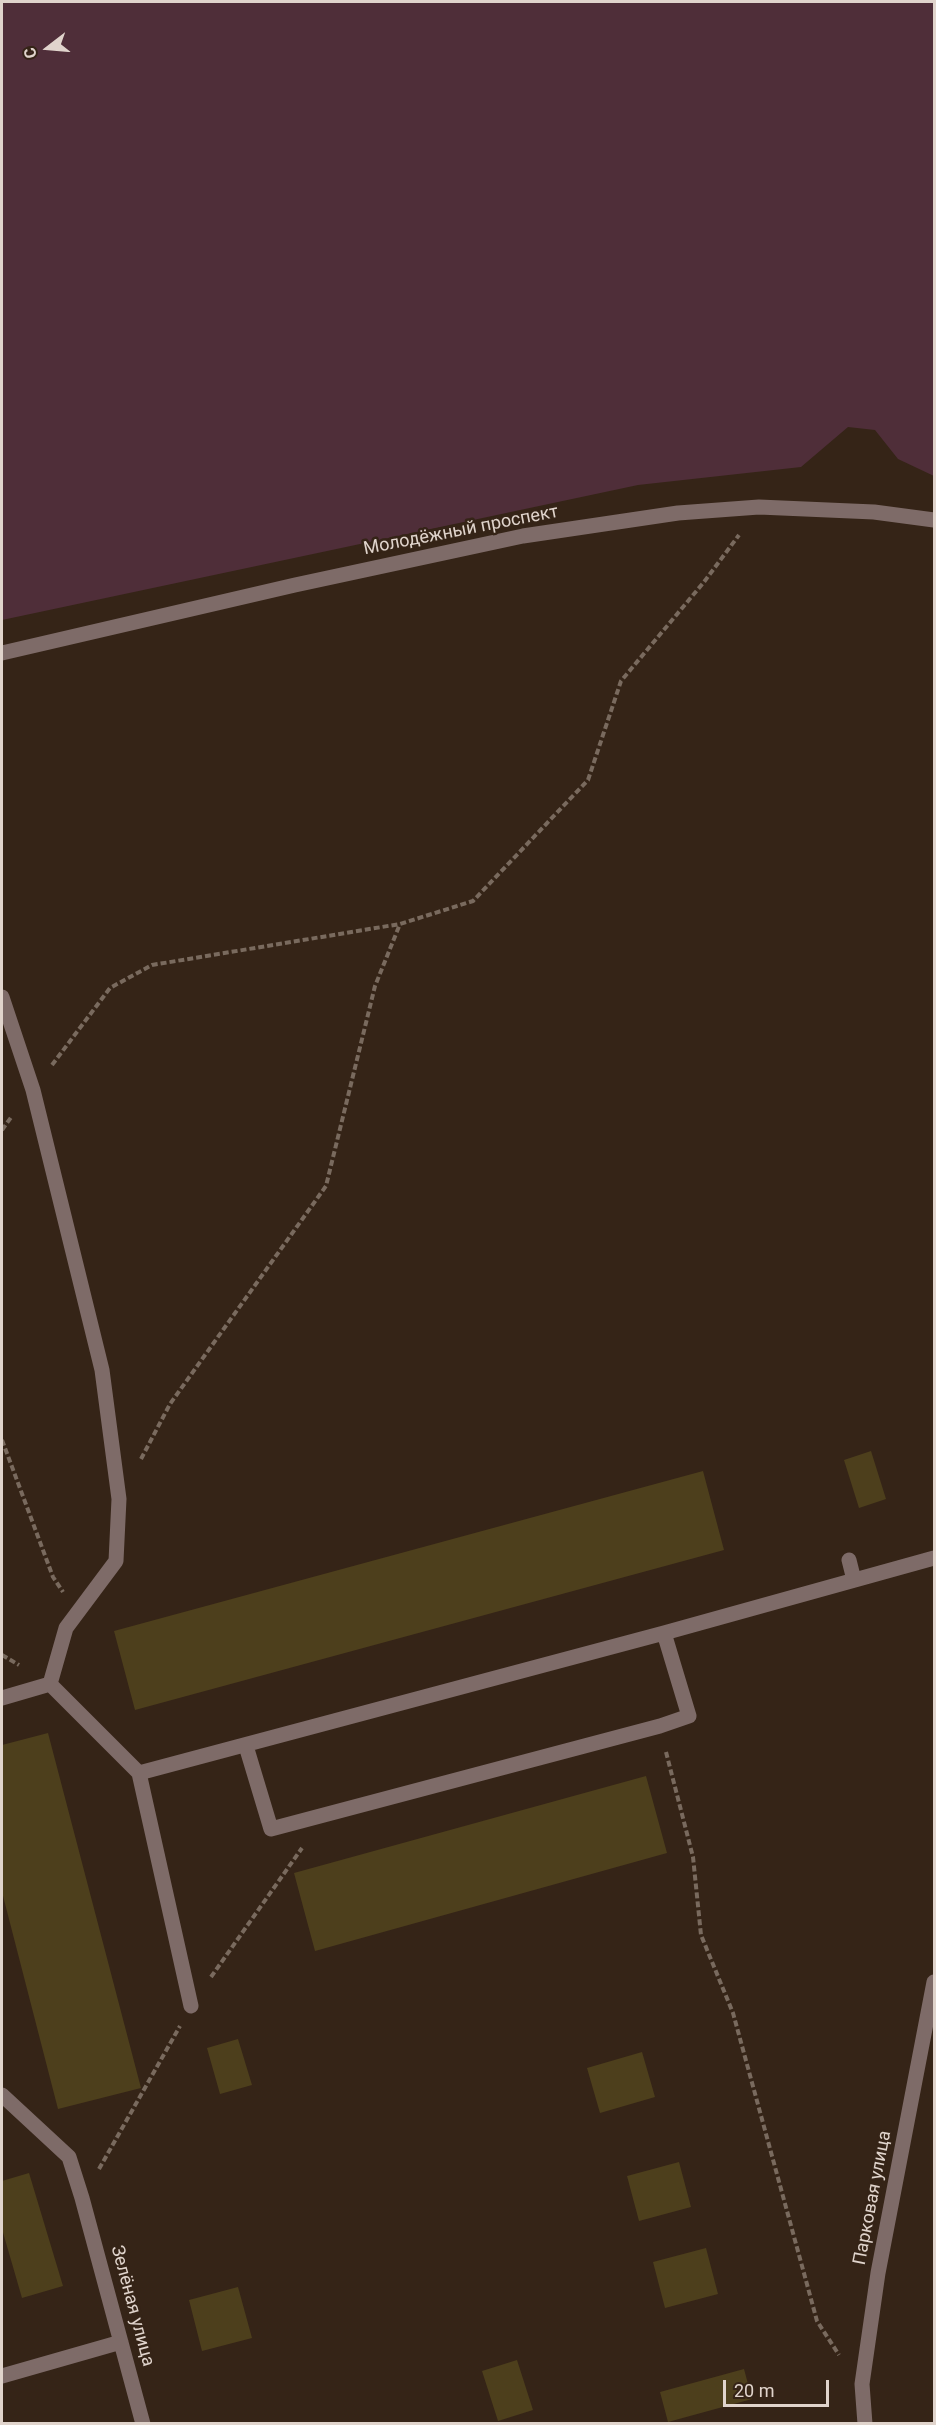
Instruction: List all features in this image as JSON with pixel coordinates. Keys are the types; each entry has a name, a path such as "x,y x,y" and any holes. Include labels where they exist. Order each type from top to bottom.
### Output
{"street":[{"name":"Молодёжный проспект","path":"2,653 295,585 523,536 678,513 759,507 874,512 934,520"},
{"path":"2,997 33,1090 102,1370 119,1499 116,1561 66,1628 50,1684"},
{"path":"139,1773 664,1633 934,1558"},
{"path":"849,1560 854,1580"},
{"path":"246,1746 271,1829 660,1726 689,1716 664,1633"},
{"path":"2,1698 50,1684"},
{"path":"50,1684 139,1773 191,2006"},
{"name":"Парковая улица","path":"865,2424 862,2384 878,2273 934,1982"},
{"name":"Зелёная улица","path":"2,2095 69,2157 143,2424"},
{"path":"2,2376 121,2342"}],"path":[{"path":"2,1130 110,988 152,965 400,924 473,901 588,780 621,681 704,582 759,507"},
{"path":"119,1499 170,1404 326,1186 375,986 400,924"},
{"path":"2,1440 53,1577 76,1614"},
{"path":"660,1726 693,1857 701,1935 733,2013 817,2321 838,2355 862,2384"},
{"path":"82,2198 191,2006 325,1815"}],"shaded area":[{"path":"2,2 934,2 934,476 898,459 875,430 848,427 801,467 638,485 2,620"}],"building":[{"path":"871,1451 886,1499 859,1508 844,1460"},
{"path":"703,1471 724,1550 135,1710 114,1631"},
{"path":"48,1733 141,2088 58,2109 2,1892 2,1745"},
{"path":"646,1776 667,1853 315,1951 294,1873"},
{"path":"238,2039 252,2085 220,2094 207,2048"},
{"path":"642,2052 655,2097 600,2113 587,2068"},
{"path":"679,2162 691,2207 639,2221 627,2176"},
{"path":"29,2173 63,2286 22,2298 2,2229 2,2181"},
{"path":"706,2248 718,2294 665,2308 653,2262"},
{"path":"238,2287 252,2338 202,2351 189,2300"},
{"path":"517,2360 533,2410 498,2421 482,2371"},
{"path":"744,2369 752,2399 668,2422 660,2392"}]}
